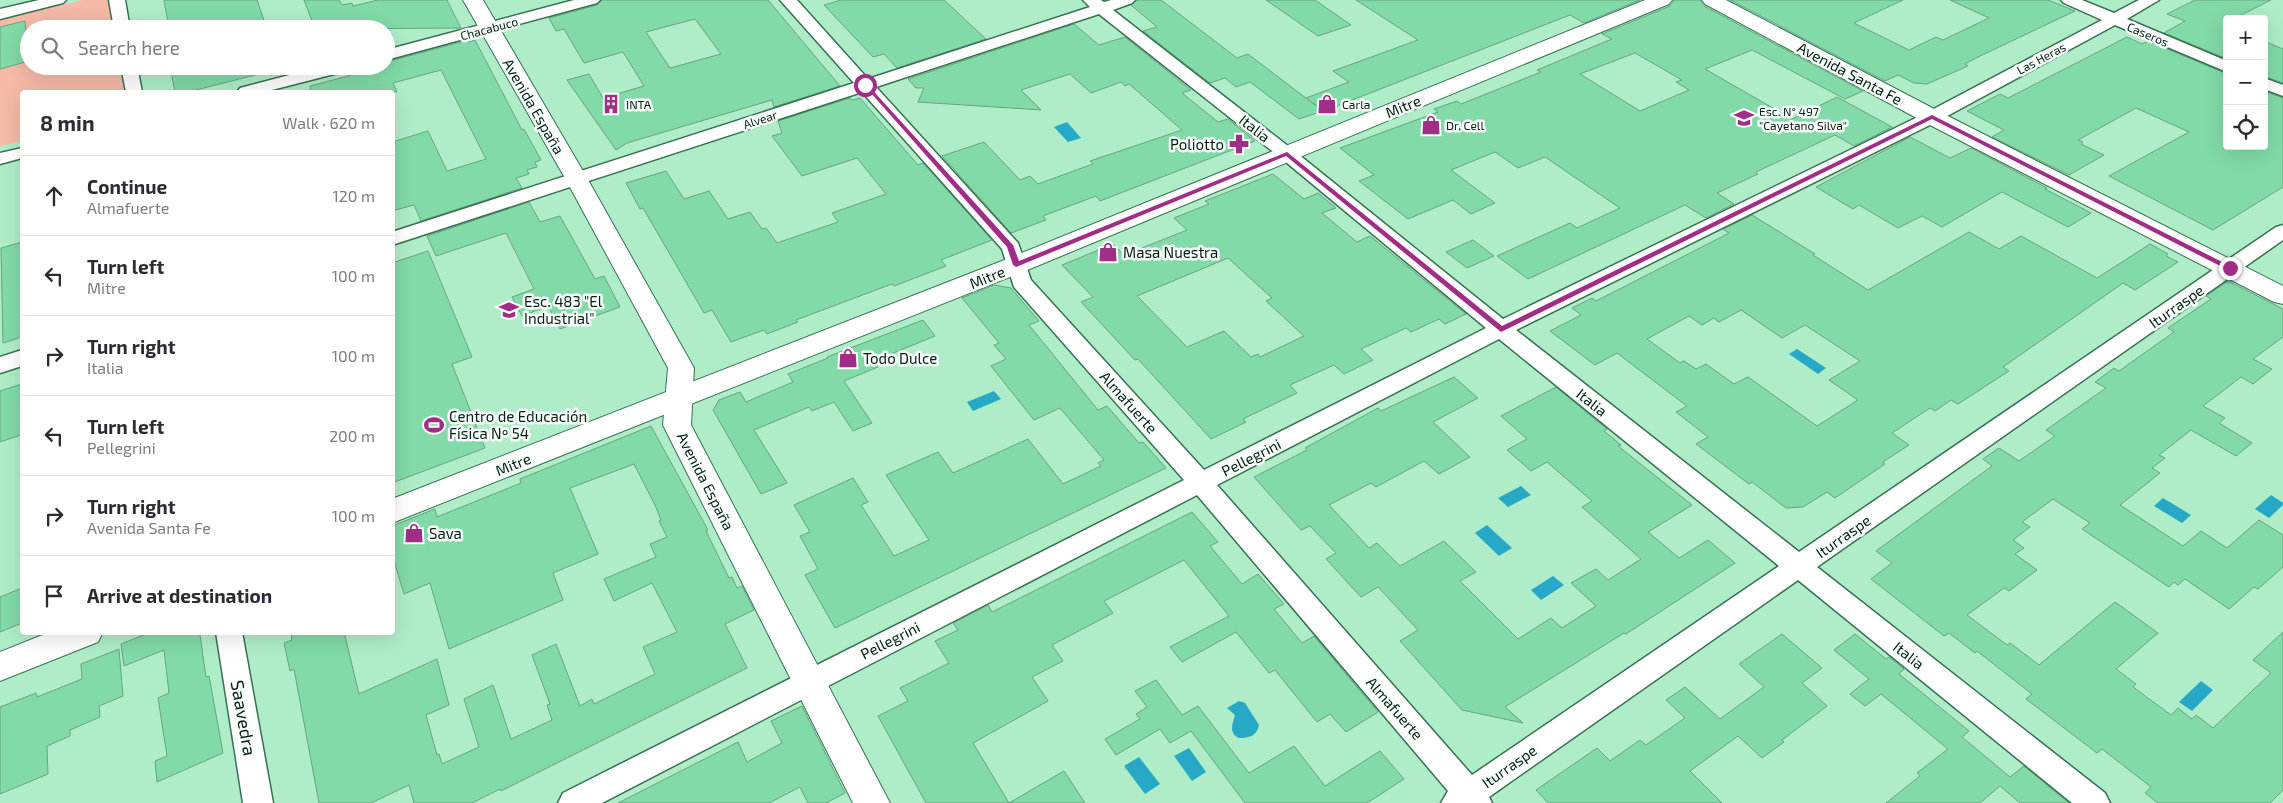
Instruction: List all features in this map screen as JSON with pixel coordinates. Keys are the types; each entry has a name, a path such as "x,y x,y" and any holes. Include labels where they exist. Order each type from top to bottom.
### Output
{"main road":[{"name":"Avenida España","path":"473,0 576,178 681,368 677,425 872,803"},
{"name":"Mitre","path":"395,511 1016,265 1662,0"},
{"name":"Avenida Santa Fe","path":"1712,0 1932,117 2283,296"},
{"path":"0,667 80,635"}],"street":[{"path":"0,14 58,0"},
{"path":"117,0 120,20"},
{"name":"Chacabuco","path":"395,53 592,0"},
{"name":"Almafuerte","path":"788,0 1011,247 1021,282 1201,483 1467,800"},
{"name":"Alvear","path":"395,238 865,85 1096,4 1127,0"},
{"name":"Caseros","path":"2068,0 2223,65"},
{"name":"Las Heras","path":"1932,117 2151,0"},
{"name":"Italia","path":"1096,4 1287,154 1501,330 2095,803"},
{"path":"131,75 134,90"},
{"path":"254,90 310,75"},
{"path":"2268,85 2283,91"},
{"name":"Pellegrini","path":"573,803 1501,330 1932,117"},
{"path":"0,159 20,154"},
{"name":"Iturraspe","path":"1467,800 1797,567 2283,231"},
{"path":"0,365 20,359"},
{"name":"Saavedra","path":"230,635 258,803"}],"shaded area":[{"path":"83,0 110,0 113,20 20,20 20,75 123,75 126,90 20,90 20,141 0,146 0,19"}],"water":[{"path":"1067,122 1081,138 1068,142 1054,127"},
{"path":"1797,349 1826,368 1818,374 1789,354"},
{"path":"994,391 1001,399 973,411 967,402"},
{"path":"1521,486 1531,495 1508,507 1498,498"},
{"path":"2271,495 2283,503 2283,505 2269,518 2255,509"},
{"path":"2163,498 2191,515 2182,523 2154,506"},
{"path":"1487,525 1512,548 1499,556 1475,533"},
{"path":"1553,576 1564,585 1541,600 1531,590"},
{"path":"2201,681 2213,690 2192,711 2179,702"},
{"path":"1239,701 1245,703 1259,725 1256,732 1249,737 1239,738 1232,731 1235,715 1227,708"},
{"path":"1189,748 1206,772 1192,781 1174,756"},
{"path":"1139,757 1160,784 1145,794 1124,766"}],"building":[{"path":"164,0 257,0 264,20 167,20"},
{"path":"304,0 339,0 342,5 352,3 353,6 378,0 447,0 461,28 395,28 395,20 312,20"},
{"path":"602,0 768,0 840,86 774,107 772,100 627,143 616,150 567,80 589,74 603,98 644,86 623,52 584,63 564,29 556,31 549,18 597,5","holes":["695,19 721,54 670,68 646,32"]},
{"path":"841,0 944,0 986,39 897,68 884,54 873,57 824,5"},
{"path":"1137,0 1161,0 1237,58 1248,54 1323,111 1299,119 1250,82 1236,87 1225,78 1210,83 1143,31 1157,27 1131,5"},
{"path":"1266,0 1315,0 1351,25 1318,36"},
{"path":"1356,0 1640,0 1584,23 1570,15 1324,111 1306,98 1349,82 1333,71 1418,40"},
{"path":"1674,0 1700,0 1704,6 1863,91 1845,99 1752,50 1705,69 1792,119 1837,97 1892,127 1854,146 1835,135 1756,172 1758,174 1717,193 1734,204 1706,218 1685,205 1528,279 1497,256 1570,223 1577,228 1620,208 1545,157 1518,168 1495,152 1451,170 1495,203 1471,214 1453,200 1408,219 1359,181 1374,175 1340,148 1438,112 1434,109 1457,101 1461,104 1541,72 1537,70 1612,39 1602,34 1670,6","holes":["1635,53 1682,80 1676,82 1689,90 1640,111 1580,74"]},
{"path":"1730,0 1903,0 1854,23 1909,50 1936,37 1943,40 1989,18 1950,0 2048,0 2075,11 1965,64 1968,66 1927,84 1914,83 1898,75 1885,81"},
{"path":"2195,0 2271,0 2241,15 2223,15 2223,57 2164,33 2185,21 2167,14"},
{"path":"20,22 20,63 0,69 0,27"},
{"path":"1074,24 1099,45 1125,37 1191,90 1182,93 1218,122 1228,119 1255,141 1100,201 1096,196 1043,216 1046,220 1011,233 942,156 984,142 1020,180 1030,176 1038,184 1093,164 1090,161 1182,130 1129,84 1125,86 1121,82 1091,93 1070,74 1021,90 1041,110 918,102 924,88 916,88 908,79"},
{"path":"2127,37 2142,44 2148,41 2223,72 2223,150 2268,150 2268,92 2283,98 2283,187 2213,230 2109,176 2189,132 2136,108 2078,140 2083,142 2081,144 2104,155 2069,175 1992,137 2004,130 1967,111 2000,94 2008,98"},
{"path":"468,40 469,42 475,40 522,130 524,129 541,160 535,162 537,167 527,170 529,174 516,178 522,188 421,221 414,205 395,210 395,141 428,131 447,171 486,159 441,70 393,83 397,92 395,90 311,90 310,86 352,75 395,75 395,60"},
{"path":"2268,43 2283,49 2283,83 2268,77"},
{"path":"172,75 255,75 196,90 175,90"},
{"path":"850,98 852,100 860,98 918,165 923,163 992,240 941,260 946,266 796,320 798,322 767,334 764,330 731,342 712,310 704,313 643,208 640,209 626,183 666,171 684,199 709,191 728,219 750,212 762,229 766,228 777,243 838,222 832,213 886,194 857,158 802,176 772,136 782,133 778,121"},
{"path":"1910,137 1950,158 1971,148 2091,213 2068,227 2002,192 1942,227 1922,216 1898,228 1859,205 1853,209 1816,187"},
{"path":"1273,174 1304,199 1318,193 1336,208 1322,213 1357,242 1370,236 1466,314 1445,324 1439,319 1411,332 1406,328 1361,349 1373,360 1344,374 1334,365 1290,385 1297,393 1243,419 1246,422 1211,439 1138,359 1135,360 1081,302 1093,297 1062,265 1113,244 1124,255 1187,230 1174,218 1209,204 1205,201","holes":["1228,258 1272,298 1266,301 1304,336 1260,357 1258,354 1251,357 1224,331 1187,347 1137,296"]},
{"path":"529,202 540,222 560,216 595,279 604,276 620,307 560,329 548,306 522,316 512,297 534,289 506,233 436,256 427,236"},
{"path":"1752,215 1868,290 1969,232 1999,249 2021,236 2097,278 2150,244 2178,262 2135,290 2123,283 2003,367 2009,371 1958,404 1951,400 1935,411 1930,408 1892,433 1909,445 1835,498 1827,492 1803,507 1786,508 1752,482 1749,484 1696,444 1708,437 1676,412 1687,406 1617,353 1595,365 1550,331 1581,315 1572,308 1592,298 1596,301 1729,233 1723,229","holes":["1741,310 1782,338 1805,325 1860,361 1829,380 1858,400 1817,426 1748,377 1734,384 1706,364 1696,369 1684,361 1680,363 1647,339 1689,316 1702,325 1714,318 1719,322"]},
{"path":"1473,240 1494,256 1467,268 1446,252"},
{"path":"20,243 20,338 3,343 1,248"},
{"path":"428,251 472,357 452,364 485,448 395,482 395,262"},
{"path":"2228,281 2283,309 2283,337 2253,359 2272,369 2253,384 2241,377 2203,406 2225,418 2219,423 2252,443 2236,456 2191,430 2159,455 2165,458 2152,468 2160,473 2120,505 2183,546 2201,531 2227,548 2259,520 2283,535 2283,567 2258,589 2254,587 2229,609 2185,579 2178,585 2174,582 2169,587 2082,529 2090,523 2053,499 2022,522 2030,527 2013,540 2024,548 2015,554 2037,570 2009,591 2004,588 1967,615 2007,645 2010,643 2039,665 2115,602 2158,633 2116,669 2136,684 2133,687 2171,715 2178,708 2192,719 2196,715 2213,728 2271,673 2253,660 2283,632 2283,790 2270,803 2158,803 2145,793 2151,787 2102,749 2097,753 2026,699 2032,694 1977,651 1975,653 1949,633 1944,636 1871,579 1892,563 1876,551 1992,466 1983,459 1999,448 2019,461 2055,436 2046,430 2106,388 2095,382 2114,368 2119,371 2174,332 2168,328 2211,299 2206,296"},
{"path":"994,285 1011,288 1039,321 1029,325 1098,410 1107,406 1139,443 1143,442 1166,468 835,628 805,575 818,569 800,536 810,532 794,505 853,478 868,502 861,505 894,556 929,540 886,475 938,452 953,473 1028,439 1063,484 1101,466 1098,463 1104,460 1060,408 1034,420 991,366 1006,359 994,345 999,343 962,298"},
{"path":"923,320 935,336 874,361 878,367 844,381 872,423 853,431 834,402 812,411 809,407 754,430 787,483 761,494 713,410 719,400 740,392 746,402 793,382 788,374"},
{"path":"1454,377 1478,398 1433,422 1470,457 1439,474 1424,461 1376,487 1371,483 1329,505 1369,548 1377,543 1400,566 1444,541 1476,572 1460,581 1518,639 1551,618 1562,628 1596,606 1571,583 1596,569 1608,580 1641,559 1582,507 1592,501 1547,462 1531,471 1507,450 1527,439 1501,416 1556,387 1607,429 1604,431 1621,445 1618,446 1692,505 1648,532 1679,558 1708,540 1735,563 1626,634 1624,633 1505,707 1523,723 1462,710 1400,641 1418,630 1378,587 1361,597 1326,559 1336,553 1310,526 1301,530 1254,477 1307,450 1305,448 1378,408 1381,411"},
{"path":"20,385 20,435 0,442 0,391"},
{"path":"651,426 708,530 706,531 729,578 732,577 737,588 742,586 754,610 725,624 747,668 501,791 500,789 472,803 414,803 409,785 371,803 319,803 294,669 290,671 284,643 292,640 291,635 345,635 359,694 437,659 449,705 426,715 437,755 439,754 442,764 479,747 464,699 493,685 511,739 552,720 547,705 550,704 532,655 556,644 580,706 592,699 594,704 655,674 643,647 677,632 652,583 614,601 604,579 656,557 650,544 667,537 659,521 661,520 655,505 634,464 570,488 598,554 553,573 563,600 449,649 430,583 404,594 395,564 395,525 435,509 437,517 521,483 520,479"},
{"path":"1192,512 1218,542 1210,546 1242,584 1258,574 1284,604 1274,609 1302,643 1314,636 1378,712 1346,732 1330,714 1317,722 1275,670 1269,673 1236,632 1182,662 1170,647 1229,616 1184,560 1104,601 1113,613 1052,645 1063,661 1032,677 1048,701 973,743 1009,803 926,803 878,716 908,701 900,688 949,663 935,641 958,630 953,623 988,605 992,612"},
{"path":"20,589 20,624 0,632 0,597"},
{"path":"1782,634 1822,668 1802,683 1827,706 1782,740 1784,742 1762,758 1738,736 1690,771 1722,803 1548,803 1536,790 1597,748 1610,761 1640,740 1646,745 1685,718 1666,700 1685,687 1720,719 1764,687 1739,664"},
{"path":"1855,634 1886,659 1889,657 1904,669 1899,674 1969,731 1962,737 2010,777 2024,766 2069,803 2020,803 2000,786 1980,803 1886,803 1920,776 1917,773 1948,749 1881,694 1865,706 1850,694 1869,679 1834,650"},
{"path":"144,635 200,635 206,677 209,676 223,753 157,782 155,761 167,756 158,698 169,693 164,650 124,666 121,644"},
{"path":"119,649 123,696 99,706 100,717 70,730 70,736 47,746 48,774 0,794 0,707 36,693 37,697 82,679 81,664"},
{"path":"1156,680 1182,715 1198,706 1249,773 1294,746 1325,786 1380,751 1404,779 1367,803 1245,803 1191,731 1170,743 1160,729 1116,755 1105,739 1140,719 1136,714 1147,707 1135,691"},
{"path":"802,706 845,793 826,803 808,803 800,787 769,803 618,803 738,742 747,762 782,743 771,721"},
{"path":"1064,771 1085,803 1009,803"}],"place":[{"name":"INTA","path":"611,104"},
{"name":"Carla","path":"1327,104"},
{"name":"Esc. N° 497 \"Cayetano Silva\"","path":"1744,118"},
{"name":"Dr. Cell","path":"1431,125"},
{"name":"Poliotto","path":"1239,144"},
{"name":"Masa Nuestra","path":"1108,252"},
{"name":"Esc. 483 \"El Industrial\"","path":"509,310"},
{"name":"Todo Dulce","path":"848,358"},
{"name":"Centro de Educación Física Nº 54","path":"434,425"},
{"name":"Sava","path":"414,533"}],"route":[{"path":"865,85 1011,247 1016,265 1287,154 1501,330 1932,117 2230,268"}]}
